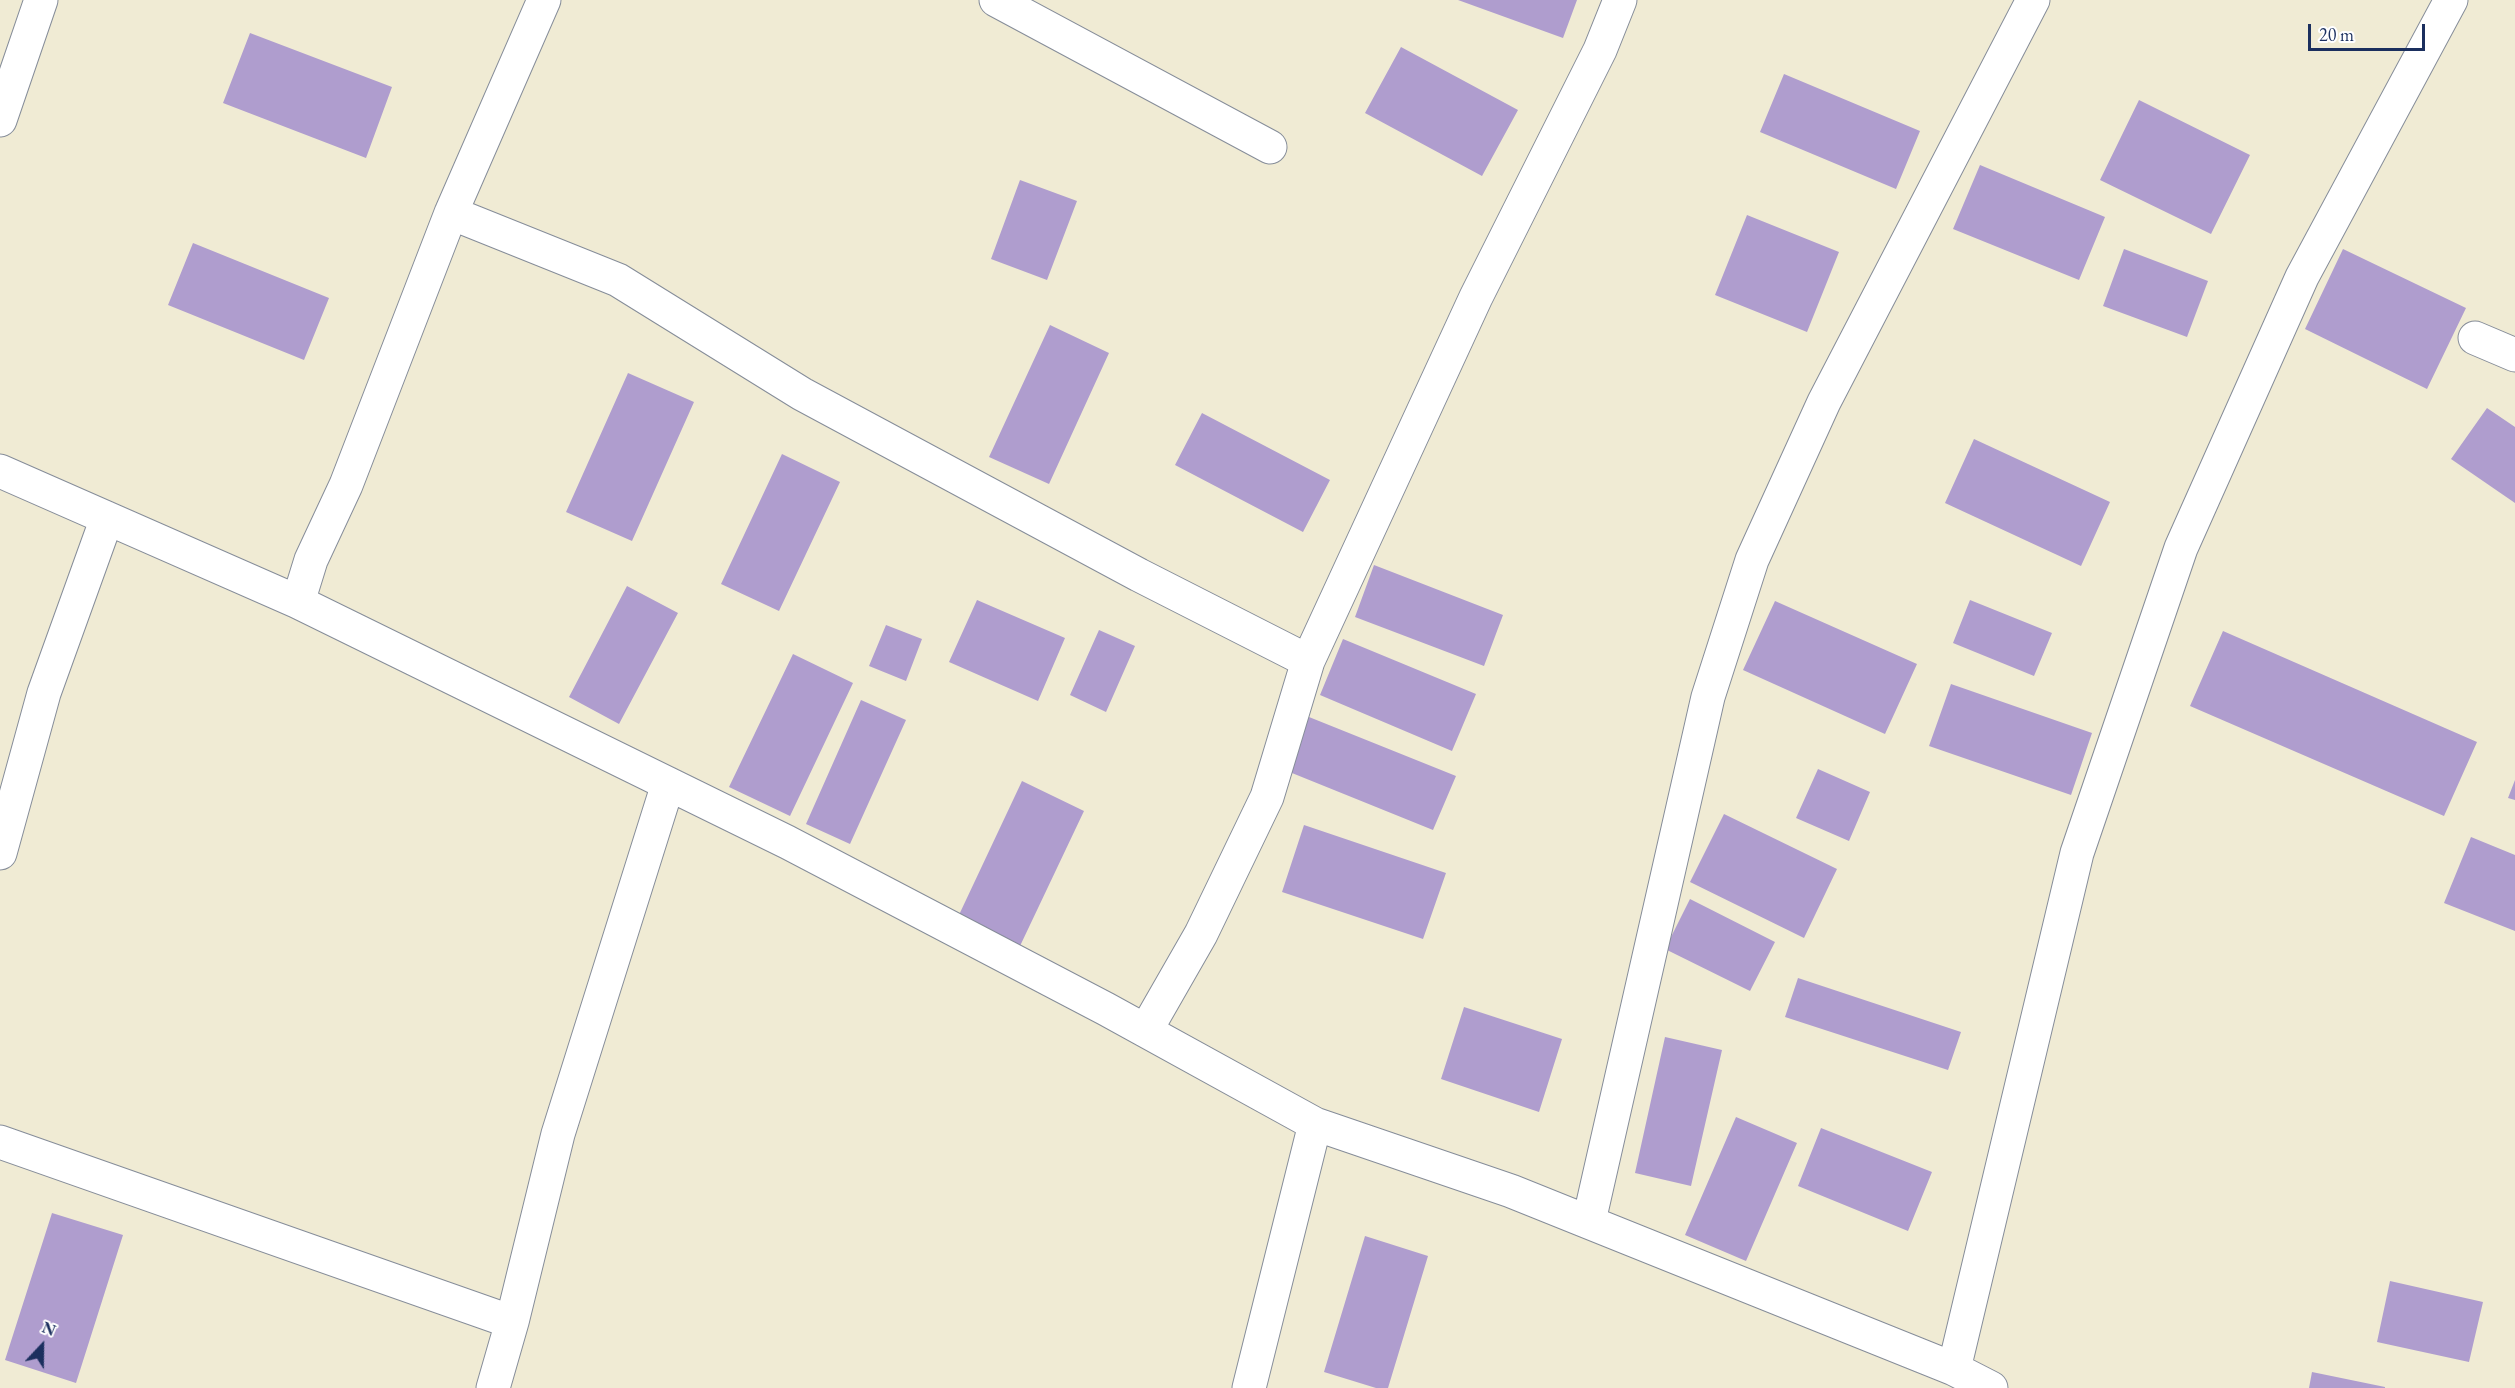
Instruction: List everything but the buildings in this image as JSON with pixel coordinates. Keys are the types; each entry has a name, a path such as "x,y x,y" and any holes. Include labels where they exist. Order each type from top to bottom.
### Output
{"street":[{"path":"0,120 42,0"},
{"path":"298,602 311,560 346,485 451,213 544,0"},
{"path":"996,0 1270,147"},
{"path":"1146,1030 1201,934 1267,797 1308,661 1476,297 1600,50 1620,0"},
{"path":"1589,1221 1708,697 1752,560 1824,402 2034,0"},
{"path":"1954,1369 2077,853 2181,548 2302,277 2451,0"},
{"path":"451,213 618,280 802,394 1139,575 1308,661"},
{"path":"2475,338 2515,355"},
{"path":"0,471 298,602 807,853 1146,1030 1315,1124 1511,1191 1589,1221 1954,1369 1990,1388"},
{"path":"0,854 44,693 107,519"},
{"path":"493,1388 512,1322 558,1134 668,784"},
{"path":"1249,1388 1315,1124"},
{"path":"0,1142 512,1322"}]}
